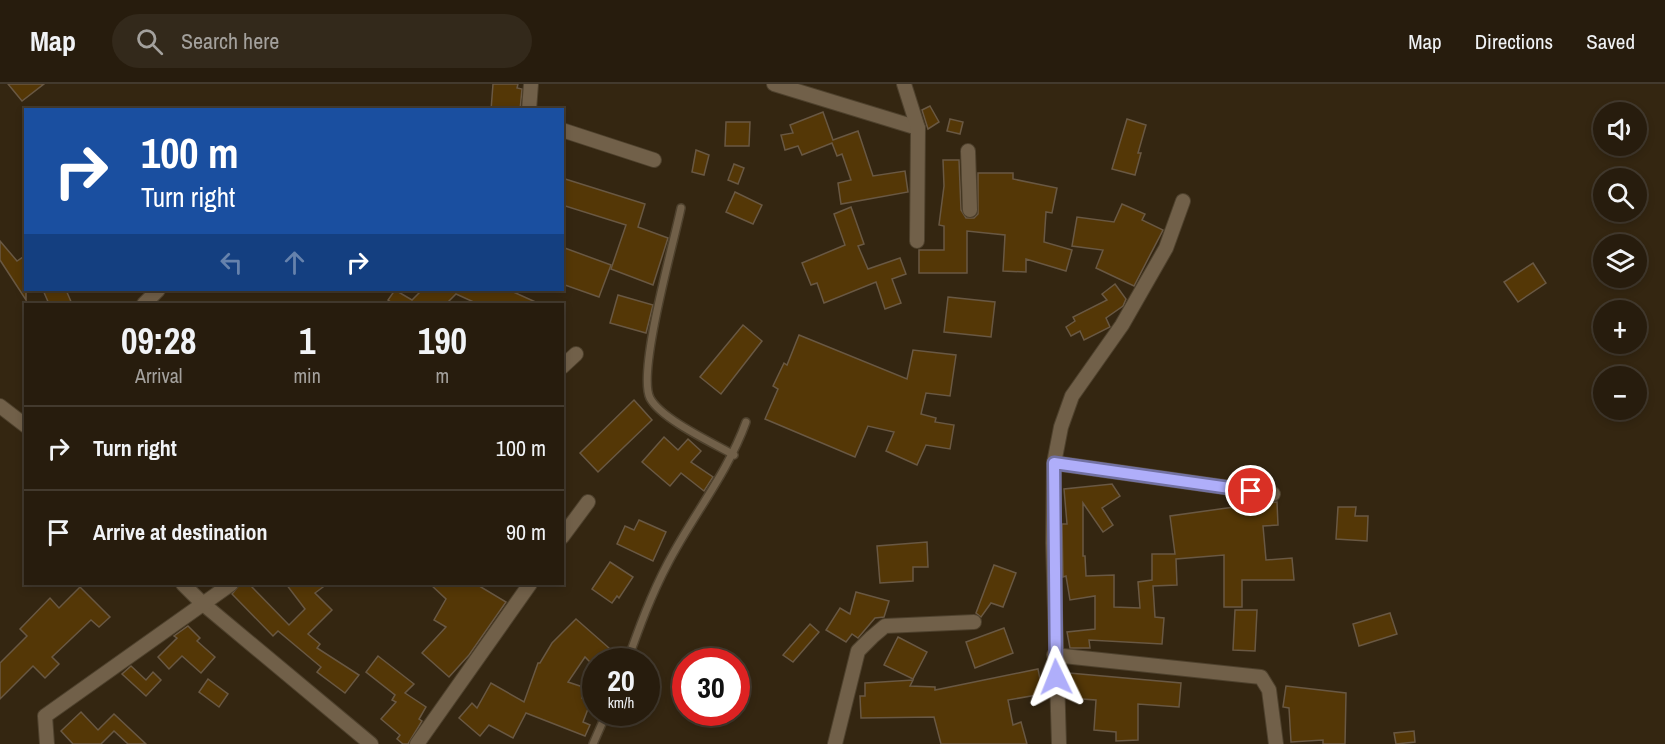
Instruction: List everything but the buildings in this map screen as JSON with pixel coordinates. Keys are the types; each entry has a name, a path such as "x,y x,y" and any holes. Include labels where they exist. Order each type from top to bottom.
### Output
{"street":[{"path":"529,108 531,84"},
{"path":"774,84 918,128"},
{"path":"904,84 918,128 917,241"},
{"path":"564,131 654,160"},
{"path":"968,151 970,210"},
{"path":"1059,744 1054,655 1054,463 1061,427 1072,396 1122,325 1167,248 1183,201"},
{"path":"145,303 157,291"},
{"path":"564,365 576,354"},
{"path":"0,406 23,419"},
{"path":"1054,463 1273,494"},
{"path":"564,534 588,502"},
{"path":"184,585 202,603 371,744"},
{"path":"47,744 45,716 229,585"},
{"path":"417,744 529,585"},
{"path":"835,744 858,651 885,626 974,622"},
{"path":"1054,655 1261,676 1269,690 1276,744"}],"lane":[{"path":"681,208 647,361 650,398 662,411 734,455"},
{"path":"632,648 643,616 668,562 734,455 746,422"},
{"path":"593,744 601,726"}],"route":[{"path":"1056,677 1054,463 1251,491"}]}
